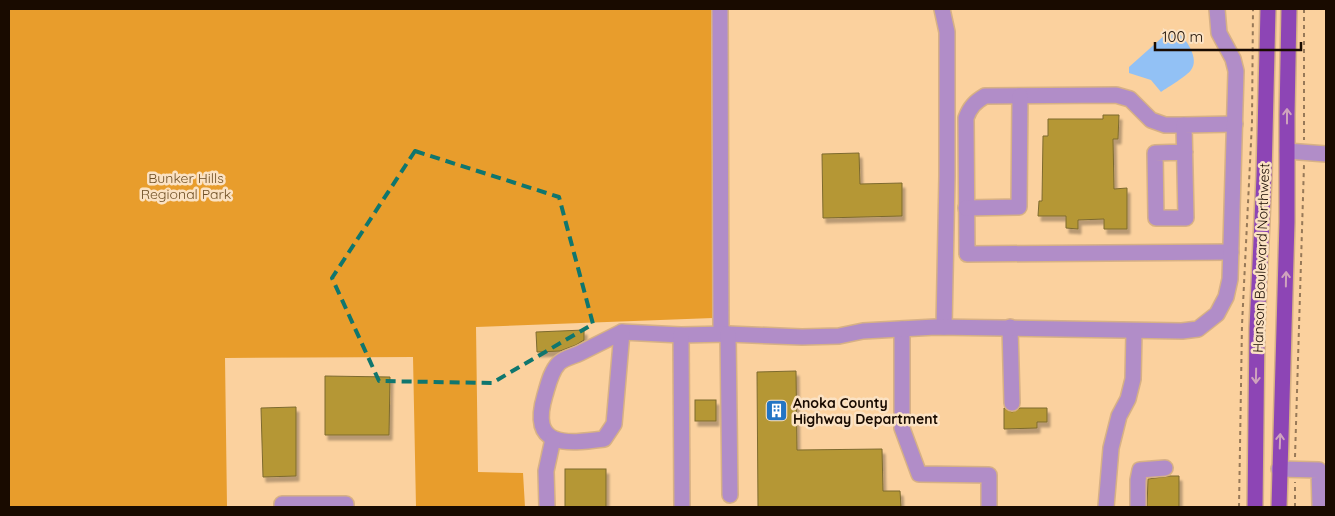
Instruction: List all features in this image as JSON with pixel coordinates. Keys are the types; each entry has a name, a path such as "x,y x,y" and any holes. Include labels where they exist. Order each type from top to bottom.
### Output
{"main road":[{"name":"Hanson Boulevard Northwest","path":"1255,507 1257,328 1264,176 1268,9"},
{"name":"Hanson Boulevard Northwest","path":"1279,507 1287,222 1289,9"}],"street":[{"path":"720,9 724,334 730,495"},
{"path":"942,9 947,32 944,327"},
{"path":"622,332 614,424 604,439 566,442 553,439 546,433 541,423 543,403 551,377 560,362 622,332 681,335 817,336 944,327 1010,327 1134,332 1198,329 1217,314 1226,297 1228,288 1236,71 1233,59 1219,33 1217,9"},
{"path":"1230,252 966,254 966,118 969,109 975,102 985,96 1116,95 1130,99 1151,120 1165,125 1235,124"},
{"path":"966,208 1019,207 1020,96"},
{"path":"1184,126 1185,152 1186,218 1156,218 1155,153 1185,152"},
{"path":"1287,151 1326,154"},
{"path":"1010,327 1012,403"},
{"path":"902,329 902,428 919,474 989,475 989,507"},
{"path":"1106,507 1111,448 1119,416 1128,399 1134,379 1134,332"},
{"path":"681,335 682,507"},
{"path":"547,507 546,472 553,439"},
{"path":"1138,507 1140,470 1165,468"},
{"path":"1279,469 1323,470 1320,507"},
{"path":"282,507 282,504 346,504 346,507"}],"path":[{"path":"1239,507 1241,378 1252,122 1253,9"},
{"path":"1295,507 1304,152 1304,9"}],"highlighted area":[{"path":"415,151 559,197 593,324 492,383 379,381 332,278"}],"green space":[{"name":"Bunker Hills Regional Park","path":"9,9 711,9 713,318 476,327 478,472 523,473 525,507 416,507 413,357 225,358 227,507 9,507"}],"water":[{"path":"1177,32 1188,44 1193,55 1193,65 1186,75 1161,92 1151,80 1129,73 1129,67 1166,34"}],"building":[{"path":"1103,115 1119,115 1118,139 1113,139 1114,189 1127,188 1127,229 1104,229 1104,219 1078,220 1078,229 1066,228 1066,216 1038,216 1039,201 1042,201 1043,136 1048,136 1048,119 1103,119"},
{"path":"859,153 860,184 902,183 902,216 823,218 822,154"},
{"path":"584,330 584,340 576,345 560,351 537,352 536,332"},
{"name":"Anoka County Highway Department","path":"796,371 797,450 882,449 883,491 900,491 901,507 758,507 757,372"},
{"path":"325,376 390,377 389,435 325,435"},
{"path":"695,400 716,400 716,421 695,421"},
{"path":"296,407 296,476 263,477 261,408"},
{"path":"1004,408 1012,412 1020,408 1047,408 1047,422 1037,422 1037,428 1004,429"},
{"path":"565,469 606,469 606,507 565,507"},
{"path":"1179,476 1179,507 1147,507 1148,479"}],"place":[{"name":"Anoka County Highway Department","path":"777,411"}]}
